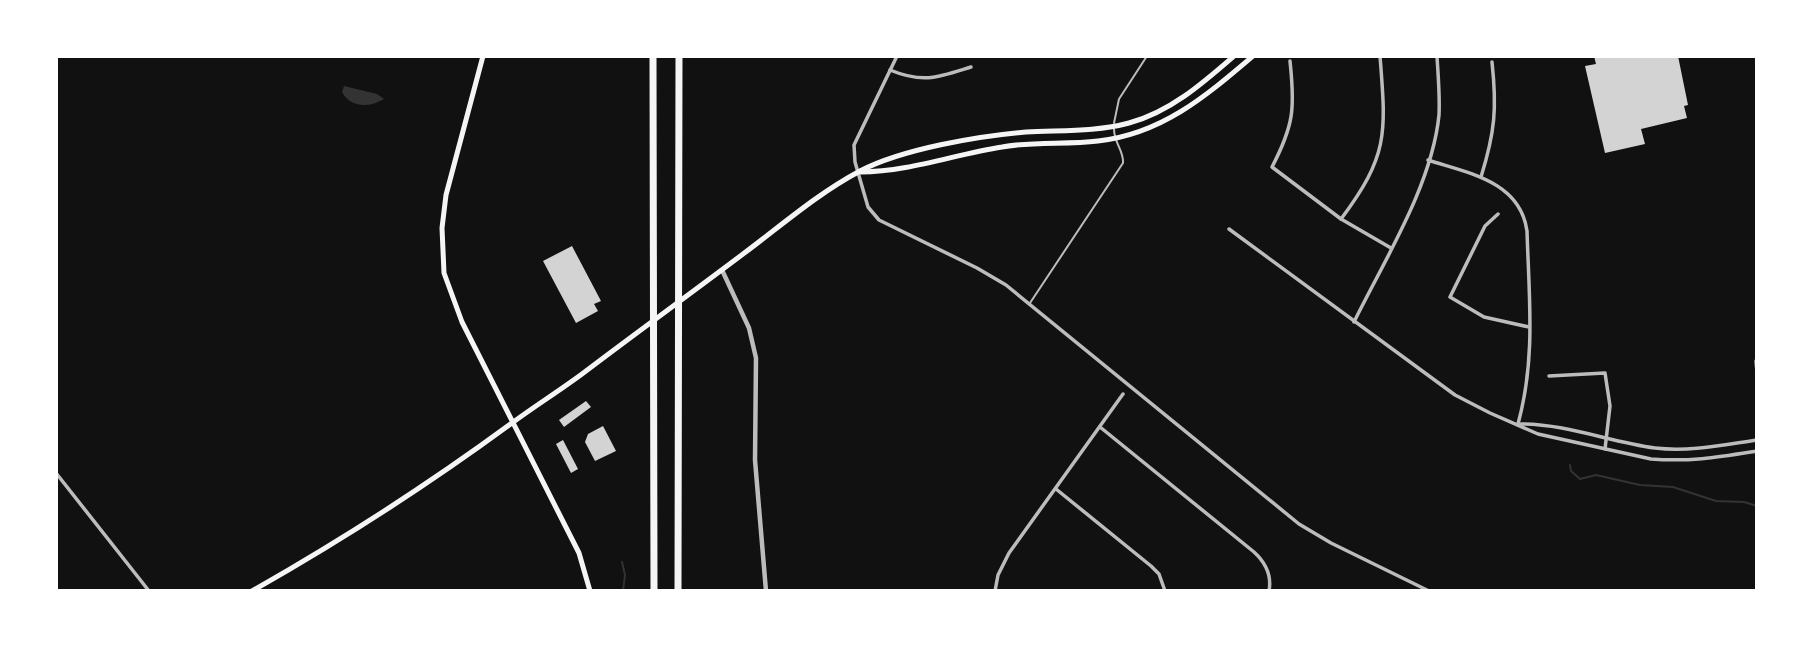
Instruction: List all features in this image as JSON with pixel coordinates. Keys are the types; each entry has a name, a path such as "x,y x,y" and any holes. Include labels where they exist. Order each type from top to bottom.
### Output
{"highway":[{"path":"653,56 654,591"},
{"path":"678,591 679,56"}],"main road":[{"path":"483,56 446,195 442,228 447,286 579,553 590,591"},
{"path":"252,591 316,555 475,450 722,270 820,194 858,172 901,154 979,138 1114,126 1145,118 1182,98 1234,56"},
{"path":"858,172 888,169 1005,146 1115,142 1179,115 1254,56"}],"street":[{"path":"897,56 854,145 855,162 868,207 878,220 990,275 1299,524 1331,543 1429,591"},
{"path":"1341,219 1370,178 1381,148 1384,110 1380,56"},
{"path":"1354,322 1412,204 1428,160 1439,113 1437,56"},
{"path":"1290,61 1294,96 1291,123 1272,167 1341,219 1391,248"},
{"path":"1480,177 1494,129 1496,97 1492,62"},
{"path":"890,70 906,77 930,79 971,66"},
{"path":"1428,160 1480,177 1506,191 1523,214 1527,231 1528,381 1518,424"},
{"path":"1499,214 1485,226 1450,297 1484,317 1501,323 1529,327"},
{"path":"1229,229 1455,395 1538,434 1651,459 1690,461 1757,451"},
{"path":"722,270 749,328 756,358 755,460 766,591"},
{"path":"1756,361 1757,373"},
{"path":"1549,376 1605,373 1609,405 1605,449"},
{"path":"995,591 998,575 1009,553 1123,394"},
{"path":"1518,424 1541,424 1652,447 1690,450 1757,440"},
{"path":"1100,427 1261,559 1270,580 1269,591"},
{"path":"56,473 149,591"},
{"path":"1056,489 1151,566 1159,574 1166,591"}],"lane":[{"path":"1029,304 1123,163 1123,157 1115,142 1114,126 1119,99 1147,56"}],"shaded area":[{"path":"344,86 377,94 384,99 372,104 355,104 342,92"}],"building":[{"path":"1594,56 1678,56 1688,105 1684,106 1687,118 1641,129 1645,144 1605,153 1585,66 1596,64"},
{"path":"572,246 601,301 594,304 598,311 576,323 543,261"},
{"path":"586,401 591,407 564,427 559,420"},
{"path":"603,426 616,451 595,461 585,442 588,434"},
{"path":"563,440 578,469 571,473 556,444"}],"waterway":[{"path":"1570,465 1571,471 1580,479 1596,475 1640,485 1673,487 1716,501 1744,502 1757,506"},
{"path":"622,562 625,575 623,591"}]}
